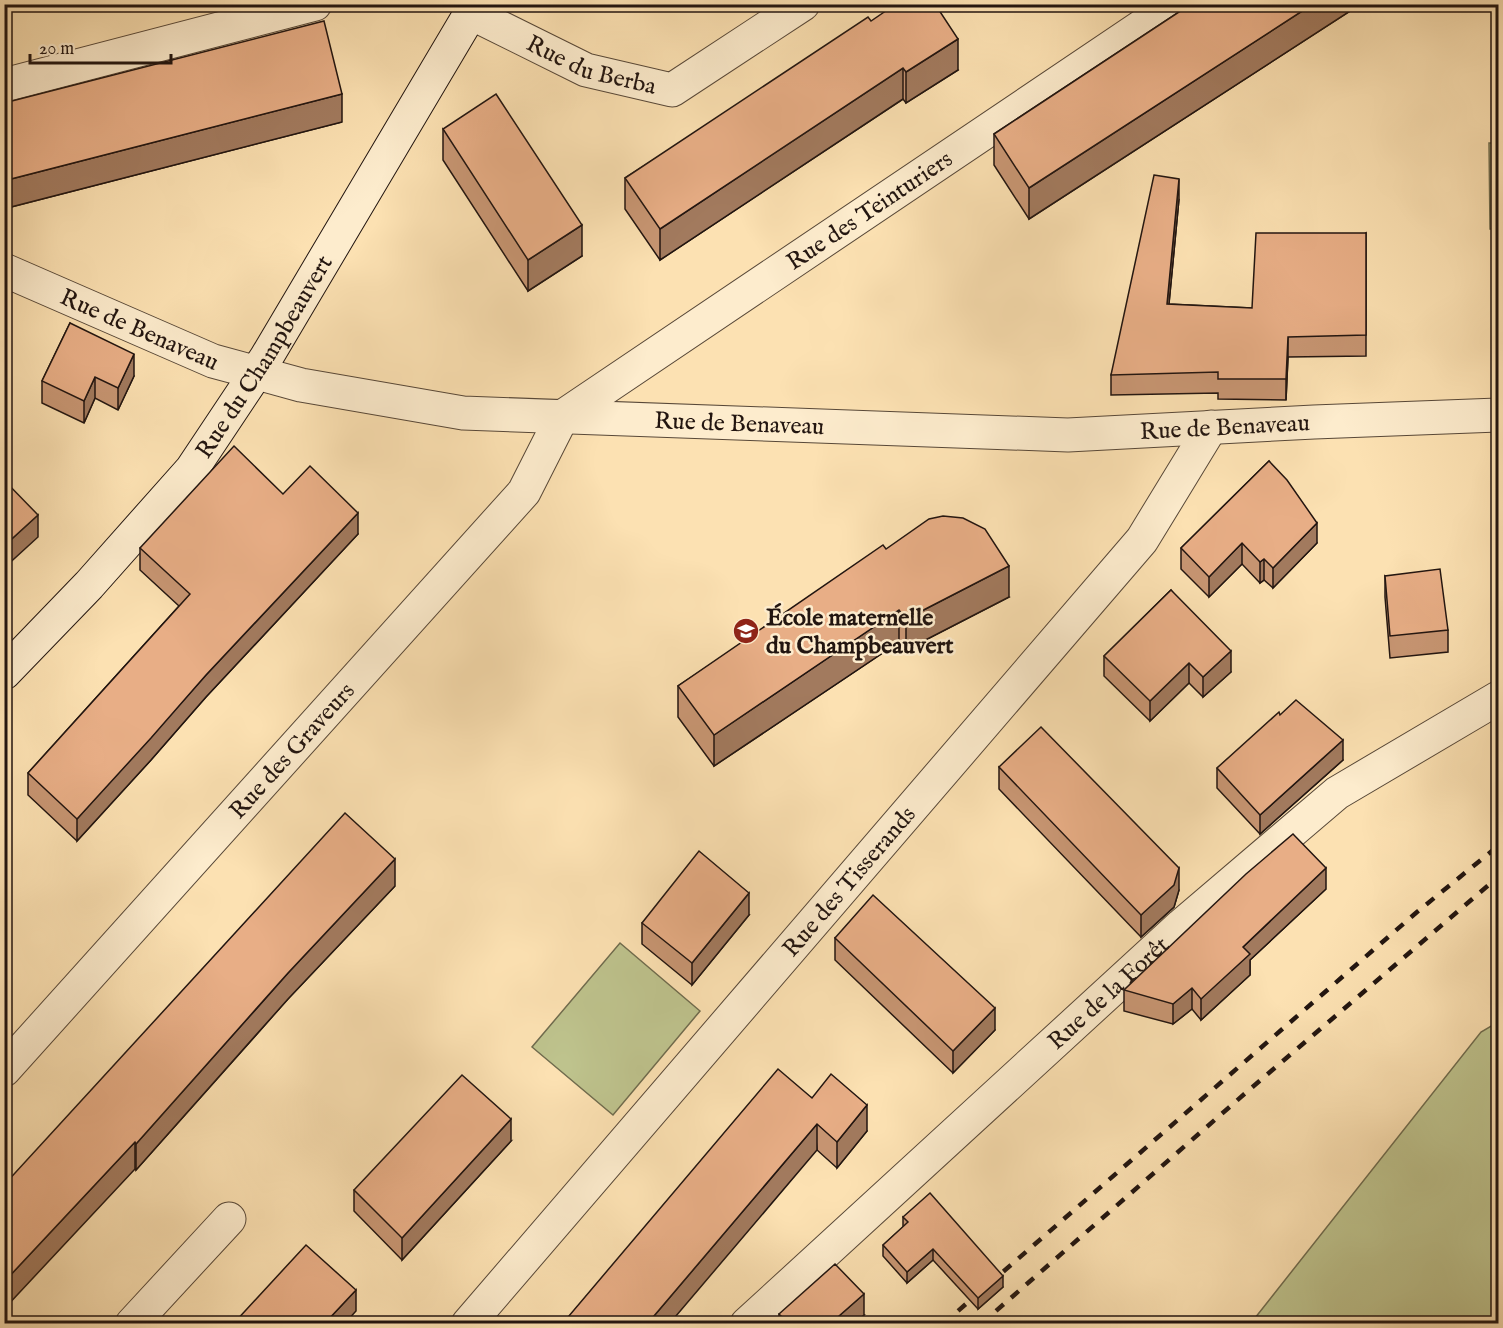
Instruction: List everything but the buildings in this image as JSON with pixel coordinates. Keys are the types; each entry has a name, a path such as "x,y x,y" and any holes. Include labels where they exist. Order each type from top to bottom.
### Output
{"street":[{"path":"4,85 315,4"},
{"name":"Rue du Berba","path":"473,9 586,70 672,90 803,4"},
{"name":"Rue des Teinturiers","path":"562,417 1175,4"},
{"name":"Rue du Champbeauvert","path":"4,673 89,585 192,469 257,372 473,9"},
{"name":"Rue de Benaveau","path":"4,270 213,361 301,385 464,413 1068,435 1498,415"},
{"name":"Rue des Graveurs","path":"4,1070 524,492 562,417"},
{"name":"Rue des Tisserands","path":"468,1323 1142,540 1211,427"},
{"name":"Rue de la Forêt","path":"747,1323 1182,926 1336,793 1498,698"},
{"path":"132,1323 229,1219"}],"green space":[{"path":"1489,143 1498,143 1498,229 1490,229"},
{"path":"620,943 700,1011 613,1115 532,1047"},
{"path":"1498,1022 1498,1323 1251,1323 1481,1032"}],"railway":[{"path":"943,1324 1417,912 1498,846"},
{"path":"981,1324 1498,877"}],"place":[{"name":"École maternelle du Champbeauvert","path":"746,631"}]}
